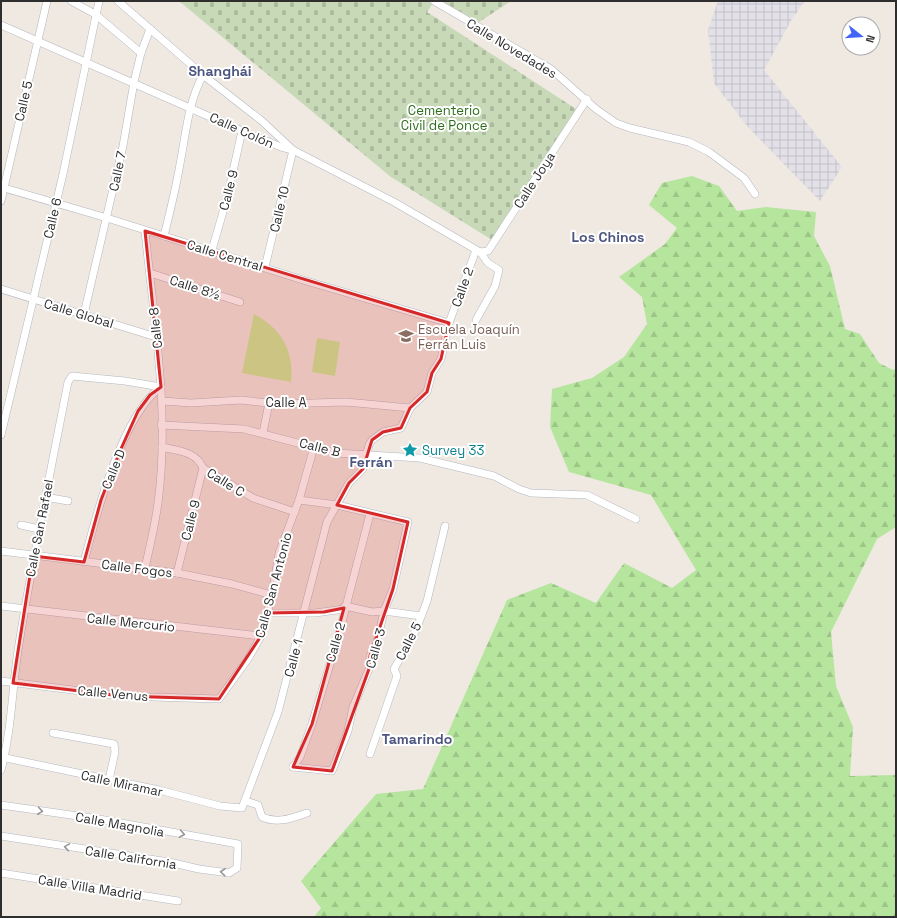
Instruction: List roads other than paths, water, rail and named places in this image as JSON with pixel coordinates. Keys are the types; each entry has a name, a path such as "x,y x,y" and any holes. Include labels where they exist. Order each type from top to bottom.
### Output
{"street":[{"name":"Calle 5","path":"1,201 2,187 38,42 46,1"},
{"path":"70,1 95,14 141,53"},
{"name":"Calle 6","path":"1,435 56,203 87,61 95,14 99,1"},
{"path":"118,1 203,75 262,121 293,150"},
{"name":"Calle Novedades","path":"434,1 551,69 596,109 623,126 689,142 709,152 744,178 755,194"},
{"name":"Calle Colón","path":"1,25 38,42 87,61 242,131 293,150 394,202 478,251 488,263 499,270 495,286 476,320"},
{"name":"Calle 7","path":"84,314 123,146 134,82 141,53 150,29"},
{"path":"164,236 180,166 190,107 203,75"},
{"name":"Calle Joya","path":"478,251 488,250 586,99"},
{"name":"Calle 9","path":"212,250 227,198 242,131"},
{"name":"Calle 10","path":"266,267 293,150"},
{"name":"Calle Central","path":"2,187 449,323"},
{"name":"Calle 8","path":"145,230 161,387 162,445"},
{"name":"Calle 2","path":"410,408 427,392 432,373 442,359 449,323 478,251"},
{"name":"Calle 8½","path":"150,273 240,302"},
{"name":"Calle Global","path":"1,289 156,336"},
{"name":"Calle San Rafael","path":"1,770 33,556 46,497 60,416 70,378 72,376 90,377 161,387"},
{"name":"Calle D","path":"84,562 101,500 120,451 138,411 150,395 161,387"},
{"name":"Calle A","path":"162,401 191,403 240,400 269,403 346,402 410,408"},
{"path":"263,433 269,403"},
{"name":"Calle 1","path":"242,808 278,712 328,522 349,483 363,469 368,445 383,432 401,428 410,408"},
{"name":"Calle B","path":"161,425 244,428 336,453 366,456 407,456 449,464 494,476 519,489 531,493 588,495 636,519"},
{"path":"145,568 158,502 162,445"},
{"name":"Calle C","path":"162,445 194,455 200,461 203,468 253,498 295,512"},
{"name":"Calle San Antonio","path":"224,694 261,636 272,595 279,553 299,500 314,447"},
{"name":"Calle 9","path":"177,573 203,468"},
{"path":"46,497 68,501"},
{"path":"299,500 337,505 370,514"},
{"name":"Calle 2","path":"332,771 293,767 300,757 312,724 337,641 370,514"},
{"name":"Calle 3","path":"332,771 348,731 353,707 369,669 370,656 377,642 384,611 393,589 408,522 370,514"},
{"path":"21,526 39,529"},
{"name":"Calle 5","path":"370,754 397,676 394,669 416,630 421,616 445,526"},
{"name":"Calle Fogos","path":"1,551 177,573 232,584 272,595"},
{"name":"Calle Mercurio","path":"1,606 25,610 261,636"},
{"path":"268,613 324,612 345,608 421,616"},
{"name":"Calle Venus","path":"1,681 121,696 219,699 224,694"},
{"path":"54,733 114,744 114,759 109,780"},
{"name":"Calle Miramar","path":"3,757 159,790 220,806 242,808"},
{"path":"246,800 258,805 262,817 266,818 282,821 306,813"},
{"name":"Calle Magnolia","path":"1,805 99,819 238,844"},
{"name":"Calle California","path":"1,836 229,873 237,868 238,844"},
{"name":"Calle Villa Madrid","path":"1,873 178,901"}],"place":[{"name":"Escuela Joaquín Ferrán Luis","path":"406,336"},
{"name":"Survey 33","path":"410,450"}],"district":[{"name":"Shanghái","path":"220,71"},
{"name":"Los Chinos","path":"608,237"},
{"name":"Ferrán","path":"371,462"},
{"name":"Tamarindo","path":"417,739"}],"park label":[{"name":"Cementerio Civil de Ponce","path":"444,118"}]}
